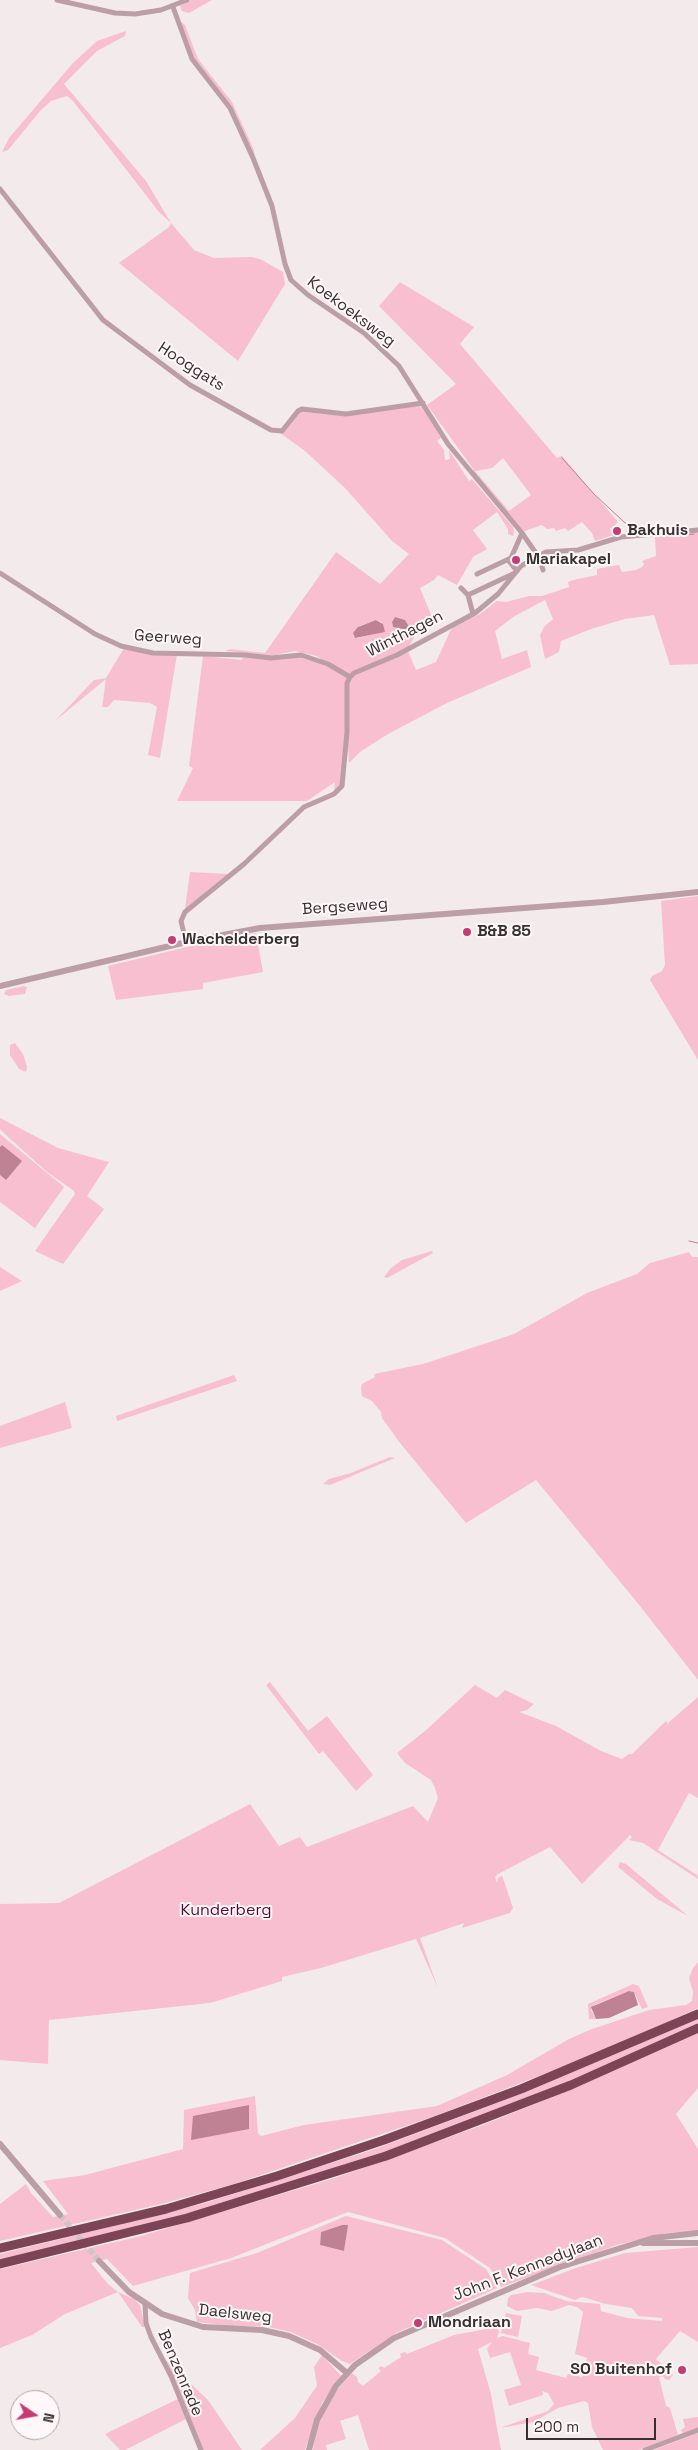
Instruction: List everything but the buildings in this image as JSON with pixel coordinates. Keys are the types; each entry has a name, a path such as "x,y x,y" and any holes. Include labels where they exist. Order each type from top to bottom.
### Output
{"highway":[{"path":"0,2248 166,2209 375,2143 521,2089 698,2014"},
{"path":"0,2264 188,2218 386,2156 571,2085 698,2028"}],"street":[{"path":"57,0 125,14 153,12 173,7 187,0"},
{"name":"Koekoeksweg","path":"173,7 192,59 230,108 262,178 275,215 285,264 291,280 303,292 357,328 383,349 404,371 454,452 522,533"},
{"name":"Hooggats","path":"0,190 103,320 190,385 270,429 277,432 282,431 298,411 302,409 346,414 423,403"},
{"name":"Winthagen","path":"350,677 354,673 397,655 473,614 496,596 521,566 546,552 578,550 618,537 698,530"},
{"path":"522,533 538,556 543,570"},
{"path":"477,574 508,560 514,554 522,533"},
{"path":"508,560 516,572"},
{"name":"Winthagen","path":"468,594 516,572"},
{"name":"Geerweg","path":"0,573 100,637 121,646 152,653 245,654 277,658 302,655 328,664 350,677"},
{"path":"460,588 468,594 473,614"},
{"path":"186,942 181,920 185,912 244,864 304,807 334,794 342,786 347,732 347,682 350,677"},
{"name":"Bergseweg","path":"0,986 186,942 282,926 602,902 698,892"},
{"path":"0,2144 60,2215"},
{"name":"John F. Kennedylaan","path":"309,2450 313,2430 323,2407 347,2373 382,2345 418,2327 560,2267 642,2243 652,2238 698,2233"},
{"name":"John F. Kennedylaan","path":"642,2243 698,2243"},
{"name":"Daelsweg","path":"99,2261 123,2287 145,2304 168,2316 196,2325 218,2329 262,2330 289,2336 323,2353 347,2373"},
{"name":"Benzenrade","path":"145,2304 148,2331 171,2376 201,2450"},
{"path":"645,2450 698,2430"}],"green space":[{"path":"191,0 212,0 189,13 182,11 180,6"},
{"path":"180,21 185,25 198,59 232,102 254,150 255,159 229,103 194,58"},
{"path":"126,31 125,36 97,51 64,84 146,181 171,223 159,212 73,101 67,96 51,101 41,110 8,150 2,152 9,138 73,63 97,41"},
{"path":"171,223 194,250 214,258 252,257 260,259 283,272 285,284 238,361 119,263 169,227"},
{"path":"400,282 474,327 460,344 557,458 562,456 618,522 610,529 614,535 595,541 592,533 582,522 568,531 565,528 556,531 554,528 547,529 542,525 522,532 470,471 474,470 427,405 456,384 379,306","holes":["503,458 531,495 509,511 475,471 492,468"]},
{"path":"424,407 441,438 437,441 444,450 445,460 450,459 449,450 469,481 472,479 513,527 513,536 508,534 508,529 497,512 473,530 487,549 473,557 457,585 438,575 434,580 420,588 432,617 422,625 407,649 416,670 436,662 453,625 480,614 497,601 506,602 529,596 542,596 569,587 568,582 573,580 597,575 597,569 619,565 622,572 636,570 644,564 642,561 656,556 655,537 698,531 698,664 670,665 654,615 625,619 591,629 561,641 559,652 545,659 540,635 544,627 553,619 545,600 513,617 495,631 502,659 527,650 531,667 447,703 388,734 360,752 349,763 347,728 343,785 334,791 335,782 307,801 177,801 193,768 189,766 203,656 242,660 243,657 295,656 319,663 321,659 316,656 295,651 270,656 225,651 230,649 265,653 336,552 380,584 409,554 392,541 345,488 305,451 280,433 301,409 331,414","holes":["395,617 405,620 412,630 393,627 392,622","377,620 382,622 383,632 357,638 353,636 359,626"]},
{"path":"124,648 177,654 160,758 148,755 157,707 150,703 114,700 108,707 102,707 106,679 55,721 94,680 106,678"},
{"path":"190,872 228,874 185,909"},
{"path":"698,896 698,1060 650,980 652,976 662,971 665,965 661,901"},
{"path":"256,933 263,972 203,983 203,989 116,1000 108,966 212,941"},
{"path":"27,987 25,994 9,996 4,994 6,990"},
{"path":"15,1043 23,1054 27,1067 26,1072 19,1069 10,1055 10,1045"},
{"path":"0,1118 58,1148 109,1162 87,1196 104,1209 63,1264 35,1251 75,1194 74,1191 47,1172 6,1135 0,1129"},
{"path":"0,1134 64,1187 35,1228 0,1202 0,1175 6,1180 2,1145 0,1147"},
{"path":"432,1251 433,1253 387,1278 384,1277 391,1268 402,1260"},
{"path":"689,1252 692,1257 698,1257 698,1680 636,1601 536,1480 466,1523 400,1443 372,1401 362,1396 361,1388 362,1384 375,1377 374,1374 423,1364 514,1334 587,1293 637,1274 650,1263"},
{"path":"0,1267 22,1281 0,1291"},
{"path":"234,1375 237,1381 117,1421 116,1416"},
{"path":"65,1402 72,1428 0,1448 0,1426"},
{"path":"390,1457 395,1458 330,1485 323,1484 329,1479 351,1473"},
{"path":"270,1682 308,1731 327,1716 373,1775 356,1791 323,1751 319,1754 266,1685"},
{"name":"Kunderberg","path":"475,1685 497,1698 505,1690 534,1704 527,1710 519,1712 556,1726 601,1751 622,1759 632,1754 666,1721 669,1726 668,1723 698,1697 698,1798 689,1793 658,1850 697,1875 698,1879 643,1843 629,1840 632,1837 630,1835 582,1884 550,1847 495,1877 497,1883 498,1878 502,1876 513,1908 510,1913 462,1928 464,1923 420,1938 438,1988 416,1939 321,1968 282,1977 282,1981 210,2003 49,2020 48,2064 0,2060 0,1904 59,1903 250,1804 279,1846 300,1837 307,1847 413,1806 428,1822 438,1798 435,1788 431,1780 405,1763 397,1753 425,1731"},
{"path":"620,1862 626,1864 688,1916 657,1899 618,1867"},
{"path":"698,1962 698,2008 612,2048 432,2117 234,2184 161,2204 0,2241 0,2204 26,2184 31,2193 53,2217 68,2214 43,2181 85,2175 183,2149 184,2110 255,2096 258,2133 261,2136 304,2125 437,2106 507,2075 569,2039 592,2029 649,2010 686,2005 692,2001 693,1992 689,1978"},
{"path":"633,1984 639,1986 648,2007 642,2009 634,1992 629,1991 594,2005 591,2010 596,2019 589,2019 588,2004"},
{"path":"698,2017 698,2025 544,2093 426,2139 246,2197 158,2222 0,2260 0,2254 205,2203 375,2149 526,2092"},
{"path":"698,2032 698,2088 676,2114 698,2149 698,2231 666,2233 617,2245 501,2287 490,2268 445,2238 348,2212 231,2258 133,2286 107,2259 91,2263 108,2284 118,2292 65,2314 32,2335 0,2348 0,2269 141,2236 335,2178 480,2126 560,2094"},
{"path":"346,2216 442,2240 486,2269 497,2288 396,2333 350,2364 342,2361 317,2344 291,2332 264,2326 228,2326 197,2322 195,2310 188,2298 190,2273 257,2253","holes":["347,2225 344,2251 320,2245 321,2232"]},
{"path":"698,2247 698,2342 680,2331 656,2359 673,2375 669,2380 663,2376 659,2377 666,2406 670,2408 678,2435 639,2450 603,2450 592,2427 588,2403 584,2401 558,2408 533,2422 500,2428 548,2411 554,2404 548,2393 542,2391 543,2395 509,2406 504,2390 521,2385 510,2352 490,2358 487,2349 492,2342 478,2349 491,2394 501,2450 369,2450 358,2415 340,2421 346,2439 326,2445 327,2450 313,2450 317,2428 324,2411 333,2395 352,2373 363,2386 381,2371 378,2368 382,2366 384,2368 401,2357 400,2354 405,2352 407,2354 454,2335 497,2327 499,2332 497,2338 503,2336 530,2343 528,2354 539,2357 536,2370 566,2378 568,2374 582,2377 587,2358 575,2354 583,2312 577,2307 569,2305 552,2311 537,2308 517,2311 507,2306 508,2298 511,2295 528,2292 544,2293 566,2301 600,2304 601,2311 627,2318 662,2321 662,2318 638,2316 632,2308 606,2304 582,2297 575,2300 531,2285 576,2268 625,2253"},
{"path":"118,2292 134,2299 140,2305 145,2327 142,2327"},
{"path":"506,2313 522,2316 518,2337 501,2333"},
{"path":"157,2352 208,2400 242,2450 203,2450 188,2418 125,2450 120,2450 105,2434 180,2398"},
{"path":"322,2355 341,2376 322,2403 305,2450 260,2450 295,2418 317,2386 314,2367"},
{"path":"698,2417 698,2428 683,2434 681,2430 685,2427 683,2419"},
{"path":"698,2433 698,2450 654,2450 659,2448"}],"shaded area":[{"path":"395,617 405,620 412,631 393,627 392,622"},
{"path":"376,620 383,624 385,632 355,638 353,633 358,627"},
{"path":"2,1145 22,1161 6,1180 0,1175 0,1147"},
{"path":"629,1991 634,1992 638,2005 609,2018 596,2019 591,2007"},
{"path":"249,2105 249,2129 191,2140 193,2116"},
{"path":"342,2225 348,2225 344,2251 320,2245 321,2232"}],"waterway":[{"path":"562,458 594,494 624,522 636,529 647,530"},
{"path":"654,530 663,531"},
{"path":"668,536 694,534"},
{"path":"689,1241 698,1243"}],"tunnel":[{"path":"60,2215 99,2261"}],"place":[{"name":"Bakhuis","path":"617,531"},
{"name":"Mariakapel","path":"516,560"},
{"name":"B&B 85","path":"467,932"},
{"name":"Wachelderberg","path":"172,940"},
{"name":"Mondriaan","path":"418,2323"},
{"name":"SO Buitenhof","path":"682,2370"}]}
